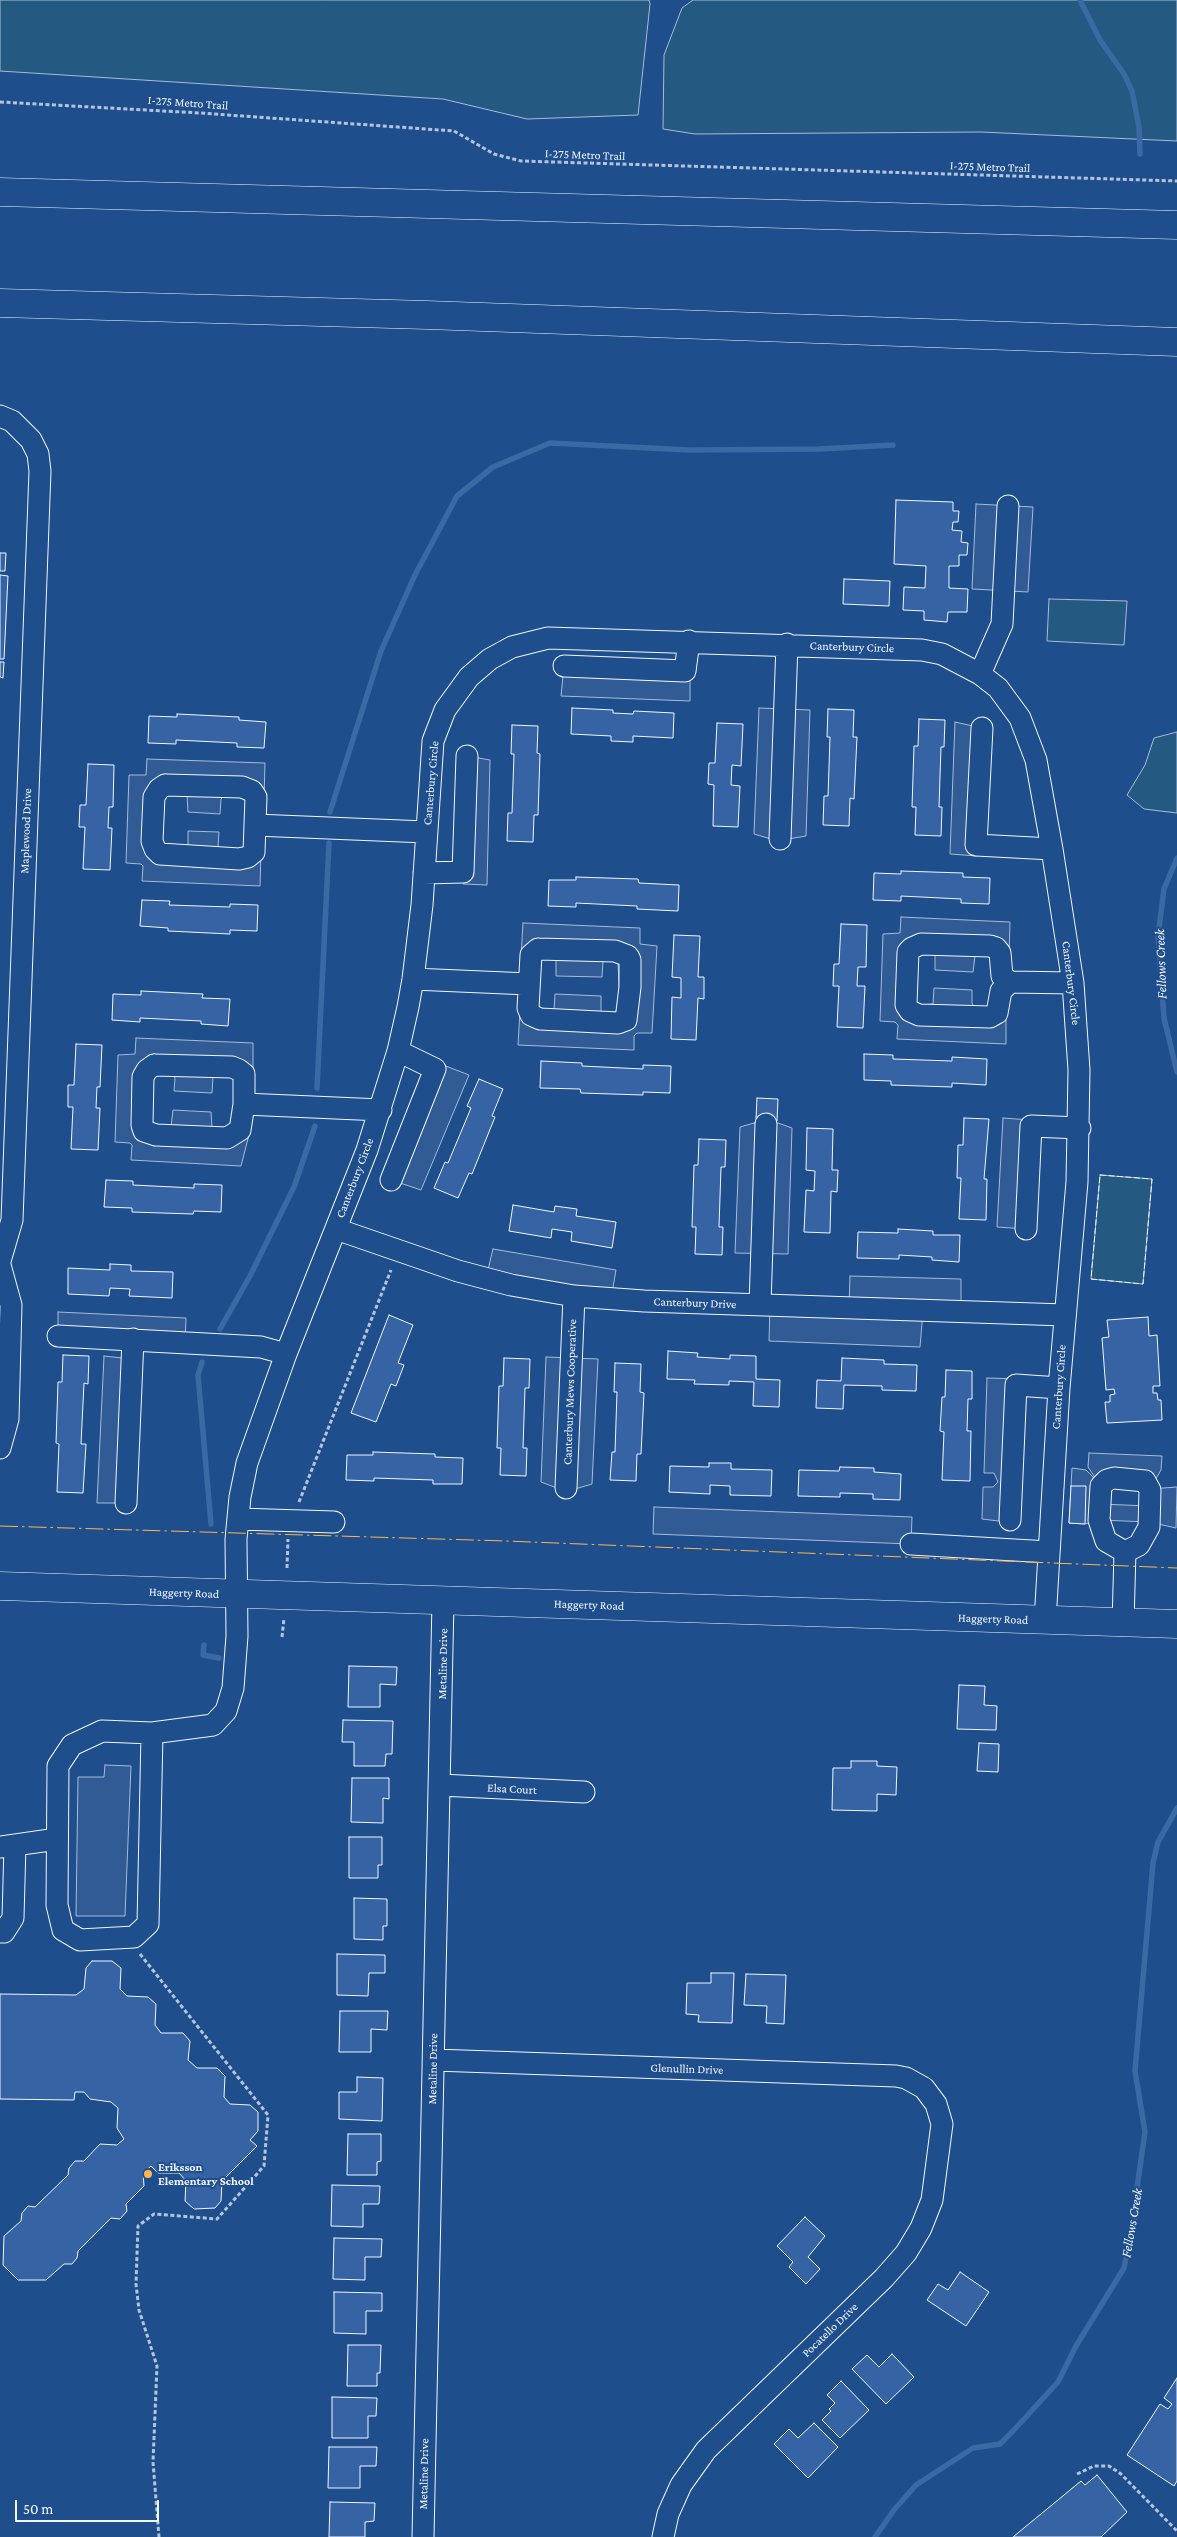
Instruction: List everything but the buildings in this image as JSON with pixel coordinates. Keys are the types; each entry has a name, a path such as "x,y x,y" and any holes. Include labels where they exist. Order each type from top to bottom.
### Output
{"main road":[{"path":"0,192 1177,225"},
{"path":"0,303 427,315 1177,342"},
{"name":"Haggerty Road","path":"0,1586 1177,1624"}],"street":[{"name":"Maplewood Drive","path":"0,416 12,421 31,440 38,454 40,470 12,1220 0,1263 11,1304 8,1419 0,1448"},
{"path":"980,674 1002,624 1008,506"},
{"name":"Canterbury Circle","path":"134,1937 80,1940 63,1930 57,1905 58,1766 72,1745 102,1731 152,1733 212,1725 226,1711 233,1688 238,1519 247,1463 286,1354 381,1110 398,1051 413,979 424,873 431,756 438,725 469,677 490,659 512,647 548,638 787,644 922,650 942,654 980,674 998,688 1012,705 1030,739 1036,760 1073,983 1078,1034 1080,1128 1074,1234 1059,1388 1045,1620"},
{"path":"564,666 685,672 689,641"},
{"path":"780,839 787,644"},
{"path":"982,728 976,845 1052,848"},
{"path":"424,873 463,872 467,756"},
{"path":"165,785 242,787 252,791 256,797 255,825 254,852 248,857 193,857 160,854 154,849 152,841 154,797 159,789 165,785"},
{"path":"255,825 426,832"},
{"path":"1010,982 1001,991 997,1013 990,1017 919,1015 910,1011 906,1005 908,952 921,944 990,946 996,948 1000,953 1002,976 1010,982 1073,983"},
{"path":"538,949 616,951 628,956 630,960 628,1014 626,1020 618,1023 535,1018 530,1015 528,1008 529,984 531,955 538,949"},
{"path":"413,979 529,984"},
{"path":"391,1180 435,1069 398,1051"},
{"path":"154,1065 232,1067 244,1074 244,1104 240,1130 227,1138 150,1134 142,1125 143,1077 147,1070 154,1065"},
{"path":"244,1104 381,1110"},
{"path":"760,1305 766,1124"},
{"path":"1026,1229 1031,1126 1080,1128"},
{"name":"Canterbury Drive","path":"336,1229 458,1271 511,1284 574,1296 760,1305 1065,1315"},
{"name":"Canterbury Mews Cooperative","path":"566,1488 574,1296"},
{"path":"58,1336 261,1347 286,1354"},
{"path":"126,1503 133,1340"},
{"path":"1010,1520 1016,1385 1059,1388"},
{"path":"238,1519 334,1522"},
{"path":"911,1544 1049,1552"},
{"path":"1123,1623 1125,1552"},
{"name":"Metaline Drive","path":"423,2537 443,1601"},
{"path":"134,1937 148,1924 152,1733"},
{"name":"Elsa Court","path":"440,1785 584,1792"},
{"path":"0,1932 4,1932 13,1918 7,1846 57,1839"},
{"name":"Glenullin Drive","path":"434,2060 896,2076 915,2082 933,2098"},
{"name":"Pocatello Drive","path":"663,2537 668,2514 681,2485 706,2450 884,2278 906,2253 921,2228 932,2200 942,2124 940,2113 933,2098"}],"path":[{"name":"I-275 Metro Trail","path":"0,102 209,113 454,131 494,154 521,162 1177,181"},
{"path":"298,1502 390,1270"},
{"path":"287,1568 288,1535"},
{"path":"282,1637 284,1616"},
{"path":"134,1937 138,1951 268,2115 264,2166 217,2219 154,2214 138,2226 136,2284 139,2310 157,2366 153,2462 159,2537"},
{"path":"1077,2474 1094,2466 1109,2466 1121,2474 1177,2532"}],"shaded area":[{"path":"0,0 649,0 650,4 638,115 527,119 443,99 0,71"},
{"path":"693,0 1177,0 1177,141 981,132 695,134 663,129 664,55 682,8"},
{"path":"976,504 1033,507 1028,592 972,589"},
{"path":"1049,599 1127,601 1124,645 1047,641"},
{"path":"564,666 690,672 690,701 561,696"},
{"path":"759,708 810,710 806,836 771,839 754,834"},
{"path":"955,722 982,728 977,856 950,854"},
{"path":"1177,732 1177,813 1144,809 1127,795 1145,765 1154,738"},
{"path":"467,756 490,760 487,885 463,884"},
{"path":"147,759 265,763 264,799 224,796 221,799 220,814 188,812 187,795 171,794 164,797 162,844 188,845 188,831 219,832 218,846 221,849 261,852 260,886 142,881 143,866 141,864 126,863 129,775 146,775"},
{"path":"901,917 1010,922 1009,956 975,956 973,972 935,970 935,954 932,952 918,955 916,1002 919,1005 933,1004 934,988 972,990 974,1008 1006,1009 1006,1044 897,1039 898,1025 895,1022 880,1021 883,934 900,933"},
{"path":"523,923 640,928 640,944 657,946 652,1033 637,1033 634,1036 634,1050 518,1045 520,1010 554,1010 555,994 601,996 601,1012 614,1013 620,1006 618,962 606,960 603,962 602,977 556,976 556,960 521,957"},
{"path":"136,1038 253,1043 253,1077 213,1077 212,1093 174,1091 175,1078 171,1073 153,1076 151,1123 171,1127 173,1110 211,1112 212,1128 250,1131 241,1166 131,1160 132,1145 130,1143 115,1142 118,1055 135,1054"},
{"path":"438,1063 469,1075 421,1190 391,1180"},
{"path":"1003,1118 1031,1120 1026,1229 997,1227"},
{"path":"754,1123 778,1123 792,1128 788,1254 735,1253 740,1127"},
{"path":"1100,1175 1152,1179 1143,1284 1091,1279"},
{"path":"493,1249 616,1270 611,1299 486,1278"},
{"path":"850,1276 961,1279 961,1312 923,1311 920,1347 769,1341 770,1305 849,1308"},
{"path":"58,1312 186,1318 185,1343 58,1336"},
{"path":"104,1356 132,1359 126,1503 97,1503"},
{"path":"546,1357 598,1359 592,1484 575,1489 557,1488 541,1482"},
{"path":"987,1378 1022,1379 1015,1523 982,1519 983,1487 993,1487 998,1482 994,1473 984,1473"},
{"path":"1089,1453 1162,1456 1161,1470 1150,1489 1177,1487 1176,1528 1149,1522 1099,1520 1085,1524 1069,1523 1072,1468 1086,1470 1098,1482 1088,1467","holes":["1107,1480 1150,1490 1150,1506 1099,1504"]},
{"path":"654,1507 912,1517 911,1544 653,1534"},
{"path":"105,1765 131,1766 125,1916 76,1916 78,1777 104,1777"}],"waterway":[{"path":"1080,0 1100,40 1124,74 1132,91 1139,127 1140,154"},
{"path":"330,812 381,651 415,575 457,496 493,467 550,443 689,450 820,449 893,445"},
{"path":"317,1088 329,843"},
{"name":"Fellows Creek","path":"1177,858 1164,889 1158,936 1164,1018 1177,1072"},
{"path":"220,1329 250,1276 294,1187 315,1126"},
{"path":"202,1362 198,1375 211,1524"},
{"path":"204,1645 203,1655 219,1658"},
{"name":"Fellows Creek","path":"875,2537 894,2510 916,2485 973,2448 1000,2444 1014,2430 1058,2382 1076,2346 1124,2268 1136,2211 1137,2188 1145,2132 1135,2071 1153,1863 1158,1842 1177,1808"}],"fence":[{"path":"1100,1175 1152,1179 1143,1284 1091,1279 1100,1175"}],"power":[{"path":"0,1526 506,1541 1177,1568"}],"place":[{"name":"Eriksson Elementary School","path":"148,2174"}]}
